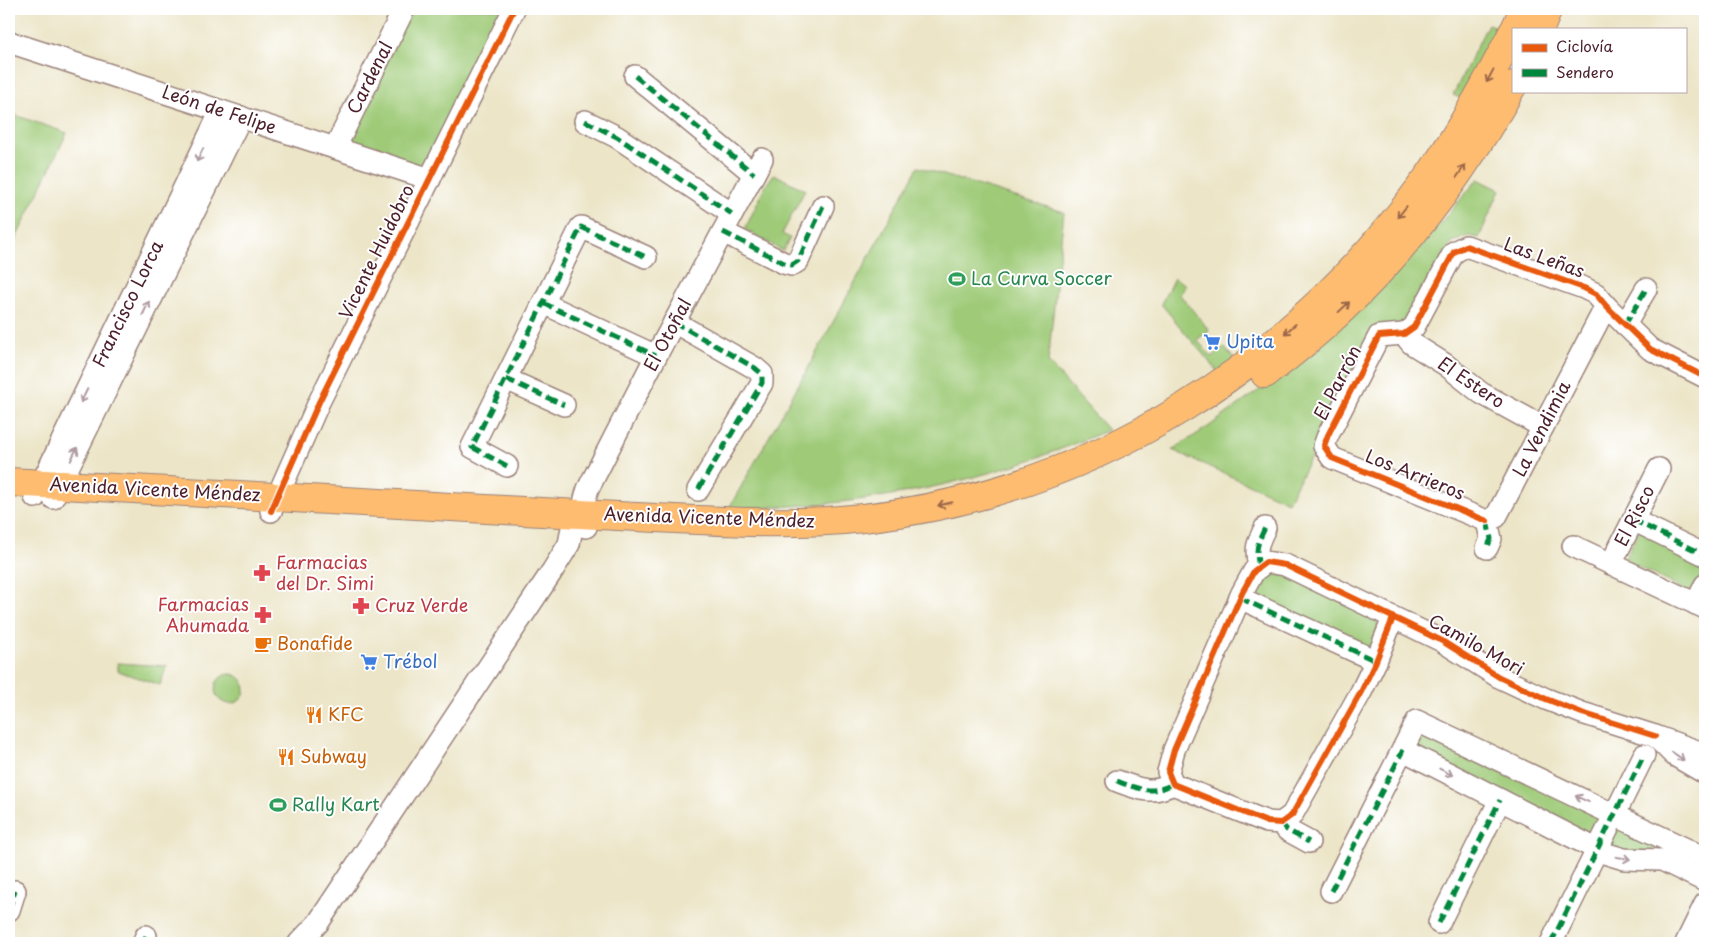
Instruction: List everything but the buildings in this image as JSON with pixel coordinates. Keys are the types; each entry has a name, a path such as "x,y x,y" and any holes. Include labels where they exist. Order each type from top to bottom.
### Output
{"main road":[{"path":"1515,28 1524,9"},
{"path":"1540,28 1548,9"},
{"name":"Avenida Vicente Méndez","path":"581,524 787,523 862,518 918,510 975,497 1050,473 1123,442 1199,399 1238,371 1289,330 1320,301 1379,239 1412,199 1456,136 1512,34"},
{"name":"Avenida Vicente Méndez","path":"9,482 47,491 581,524 734,539 792,540 894,532 961,518 1030,499 1148,446 1209,412 1266,372 1352,300 1403,246 1439,201 1474,152 1512,87"},
{"name":"Avenida Vicente Méndez","path":"9,496 47,491"}],"street":[{"name":"Cardenal","path":"335,148 404,9"},
{"name":"Vicente Huidobro","path":"274,504 319,402 514,9"},
{"name":"León de Felipe","path":"9,42 430,179"},
{"name":"El Otoñal","path":"299,943 318,923 551,573 581,524 585,496 588,489 656,356 758,166 635,76"},
{"name":"Francisco Lorca","path":"47,491 231,114"},
{"path":"586,121 617,137 727,223 784,263 792,265 798,261 823,206"},
{"path":"507,466 472,447 580,227 646,257"},
{"name":"Las Leñas","path":"1404,334 1414,327 1454,252 1466,246 1596,294 1650,349 1705,377"},
{"path":"1625,325 1646,289"},
{"path":"543,303 656,356"},
{"name":"La Vendimia","path":"1487,521 1496,517 1606,306"},
{"path":"674,322 755,368 762,374 762,383 698,490"},
{"name":"El Estero","path":"1404,334 1411,343 1446,366 1480,393 1543,427"},
{"name":"El Parrón","path":"1332,458 1324,446 1328,435 1379,336 1404,334"},
{"path":"506,379 564,405"},
{"name":"Los Arrieros","path":"1332,458 1487,521"},
{"name":"El Risco","path":"1611,564 1659,469"},
{"path":"1633,520 1705,555"},
{"path":"1487,521 1491,539 1487,548"},
{"path":"1264,528 1257,546 1256,554 1259,567 1254,571 1240,598 1174,750 1168,772 1173,784 1267,822 1282,823 1292,815 1361,692 1393,618"},
{"path":"1573,546 1701,606 1705,585"},
{"name":"Camilo Mori","path":"1259,567 1266,562 1285,565 1442,641 1499,677 1546,699 1582,714 1655,736 1705,754"},
{"path":"1240,598 1376,661"},
{"path":"1331,891 1417,721 1705,858"},
{"name":"Camilo Mori","path":"1655,736 1674,755 1705,773"},
{"path":"1402,750 1597,850 1624,859 1662,860 1705,881"},
{"path":"1550,943 1644,755"},
{"path":"1117,781 1139,789 1154,791 1164,789 1173,784"},
{"path":"1439,923 1500,800"},
{"path":"1282,823 1287,830 1309,842"},
{"path":"1686,943 1705,904"}],"green space":[{"path":"413,9 505,9 426,168 347,142"},
{"path":"1488,24 1499,28 1463,99 1453,95"},
{"path":"9,113 67,133 9,253"},
{"name":"La Curva Soccer","path":"918,167 1064,212 1048,362 1108,430 1015,465 922,489 875,498 828,503 779,507 729,508 809,366"},
{"path":"774,174 805,190 782,234 790,238 783,251 745,229 766,185"},
{"path":"1478,179 1500,190 1479,238 1469,236 1452,242 1410,320 1398,327 1376,329 1288,502 1172,450 1208,427 1276,378 1378,291 1413,255"},
{"path":"1174,278 1186,285 1180,295 1209,330 1197,340 1212,357 1224,347 1234,359 1218,372 1161,304"},
{"path":"1640,528 1705,560 1705,566 1692,594 1624,560"},
{"path":"1275,571 1369,614 1378,622 1377,644 1371,649 1255,597 1253,585 1261,573"},
{"path":"118,663 167,666 160,685 118,671"},
{"path":"230,674 241,678 245,689 241,700 230,704 219,700 215,689 219,678"},
{"path":"1424,733 1657,841 1652,852 1619,852 1415,748"}],"marked path":[{"path":"635,76 754,174"},
{"path":"585,121 617,137 732,214"},
{"path":"723,232 784,263 792,265 798,261 823,206"},
{"path":"507,466 472,447 581,227 646,257"},
{"path":"1625,325 1646,289"},
{"path":"543,303 656,356"},
{"path":"674,322 755,368 762,374 762,383 698,490"},
{"path":"506,379 564,405"},
{"path":"1633,520 1705,555"},
{"path":"1487,521 1491,539 1487,548"},
{"path":"1259,567 1258,547 1265,528"},
{"path":"1240,598 1376,661"},
{"path":"1331,891 1403,750"},
{"path":"1551,943 1644,755"},
{"path":"1117,781 1145,790 1158,789 1173,784"},
{"path":"1439,923 1500,800"},
{"path":"1281,823 1287,830 1309,842"},
{"path":"9,910 15,891"},
{"path":"143,943 146,936"}],"cycle path":[{"path":"271,511 319,402 514,9"},
{"path":"1487,521 1332,458 1324,446 1379,336 1404,334 1414,327 1454,252 1466,246 1584,288 1596,294 1650,349 1705,377"},
{"path":"1393,618 1361,692 1292,815 1281,823 1267,822 1173,784 1168,772 1174,750 1242,593 1254,571 1266,562 1285,565 1442,641 1499,677 1546,699 1582,713 1655,736"}],"place":[{"name":"La Curva Soccer","path":"957,279"},
{"name":"Upita","path":"1212,342"},
{"name":"Farmacias del Dr. Simi","path":"262,573"},
{"name":"Cruz Verde","path":"361,606"},
{"name":"Farmacias Ahumada","path":"263,615"},
{"name":"Bonafide","path":"263,644"},
{"name":"Trébol","path":"369,662"},
{"name":"KFC","path":"314,715"},
{"name":"Subway","path":"286,757"},
{"name":"Rally Kart","path":"278,805"}]}
